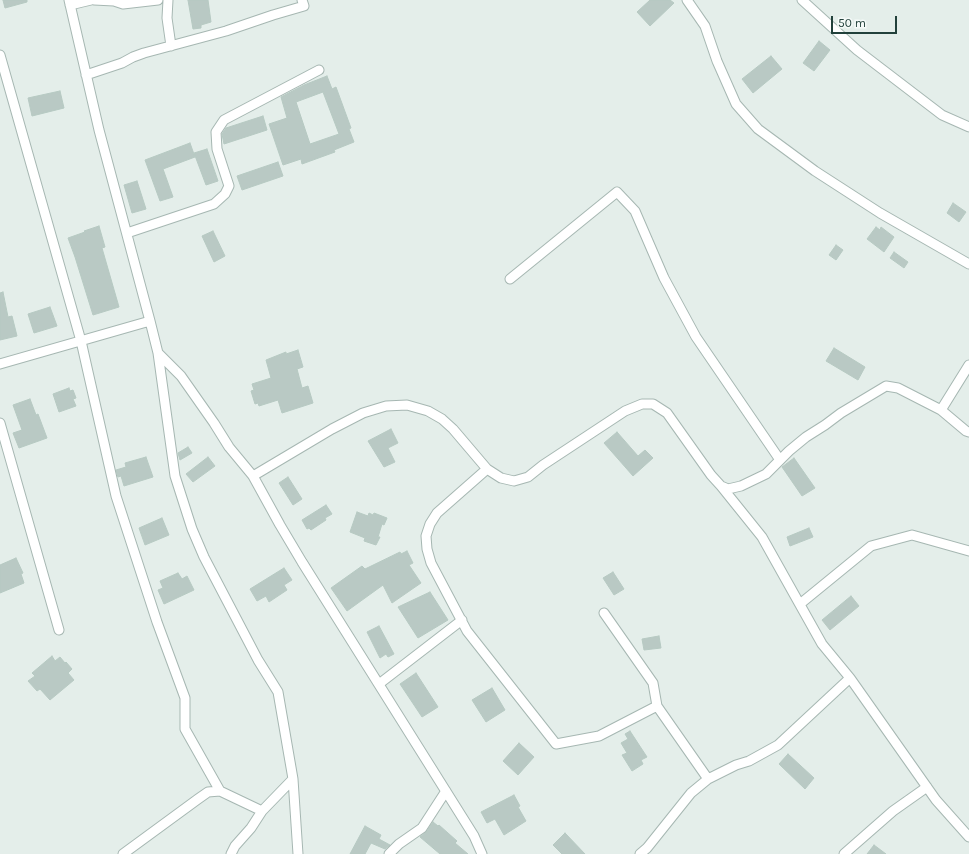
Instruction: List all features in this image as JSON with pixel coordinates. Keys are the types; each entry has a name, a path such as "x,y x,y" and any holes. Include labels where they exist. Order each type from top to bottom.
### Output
{"street":[{"path":"91,0 69,2 99,130 158,353 175,476 192,529 204,557 258,660 278,692 293,779 298,854"},
{"path":"94,0 114,1 123,4 158,0"},
{"path":"168,0 167,18 171,46"},
{"path":"86,75 122,64 133,56 226,31 304,6 302,0"},
{"path":"802,0 857,50 942,115 969,127"},
{"path":"691,2 705,26 717,61 736,104 758,129 815,171 880,213 969,264"},
{"path":"0,55 81,341 116,496 157,622 185,698 185,729 220,791"},
{"path":"127,233 214,204 225,194 229,186 217,149 216,132 224,120 319,70"},
{"path":"510,279 617,192 635,211 664,278 696,337 780,460"},
{"path":"0,364 150,321"},
{"path":"158,353 182,376 229,447 253,476 298,556 474,836 482,854"},
{"path":"941,410 969,365"},
{"path":"721,486 728,489 741,486 766,474 806,437 841,413 886,386 898,388 941,410 969,432"},
{"path":"253,476 363,413 386,406 407,405 428,411 442,420 453,429 488,469 501,478 514,481 528,477 543,465 624,411 642,404 653,404 667,413 711,474 762,537 822,644 850,678 936,800 969,838"},
{"path":"0,423 59,630"},
{"path":"488,469 437,513 430,524 426,536 427,550 431,563 467,631 556,744 599,736 657,706"},
{"path":"800,604 870,546 912,535 969,550"},
{"path":"604,613 653,683 657,706 708,779"},
{"path":"379,684 462,620"},
{"path":"640,854 647,848 691,793 708,779 736,765 749,761 778,745 850,678"},
{"path":"231,854 235,846 251,828 262,811 293,779"},
{"path":"844,854 893,811 927,787"},
{"path":"123,854 208,792 220,791 262,811"},
{"path":"389,854 399,844 422,828 446,791"}],"building":[{"path":"3,0 27,0 27,2 5,8"},
{"path":"188,0 208,0 211,22 201,25 201,28 193,29"},
{"path":"650,0 670,0 674,3 650,26 637,12"},
{"path":"819,41 830,50 814,71 803,63"},
{"path":"771,56 782,69 753,93 742,79"},
{"path":"327,76 332,89 336,87 351,128 349,129 354,142 334,150 335,152 302,164 301,159 283,165 269,124 287,118 281,97 304,85","holes":["323,92 339,134 310,144 296,102"]},
{"path":"60,91 64,108 32,116 28,98"},
{"path":"263,116 267,130 224,144 222,134 226,128"},
{"path":"190,143 195,157 163,169 173,197 160,201 145,160"},
{"path":"207,149 218,181 206,185 194,153"},
{"path":"278,162 283,176 242,190 237,176"},
{"path":"137,181 146,209 132,213 124,185"},
{"path":"953,203 966,212 959,222 947,213"},
{"path":"99,226 105,247 102,248 119,307 93,315 68,238"},
{"path":"876,227 880,230 881,227 894,237 884,252 867,239"},
{"path":"213,231 225,256 214,262 202,236"},
{"path":"836,245 843,250 836,260 829,255"},
{"path":"894,252 908,262 904,268 890,258"},
{"path":"3,292 8,317 12,316 17,336 0,340 0,293"},
{"path":"50,307 57,326 34,333 28,314"},
{"path":"834,348 865,367 858,380 826,361"},
{"path":"298,350 303,367 297,369 302,388 308,386 313,403 282,413 278,400 259,406 258,403 255,404 251,391 254,390 252,384 271,378 266,360 286,352 286,354"},
{"path":"69,388 70,391 73,390 76,398 73,399 76,406 59,412 53,394"},
{"path":"30,399 36,415 38,414 47,438 19,448 13,433 22,430 13,405"},
{"path":"391,429 398,443 388,448 395,462 384,467 368,441"},
{"path":"617,432 638,456 645,450 653,458 633,476 604,443"},
{"path":"188,447 192,453 180,460 178,453"},
{"path":"146,457 153,477 124,486 121,476 118,477 116,470 126,467 125,463"},
{"path":"208,457 215,466 193,482 186,474"},
{"path":"794,458 815,488 802,496 782,467"},
{"path":"288,477 302,499 293,505 279,483"},
{"path":"326,505 332,514 311,530 309,528 307,529 302,520"},
{"path":"357,512 368,516 369,513 373,515 374,513 387,518 384,525 382,524 378,537 380,537 376,545 364,541 365,538 350,532"},
{"path":"162,518 169,535 145,545 139,528"},
{"path":"809,528 813,537 790,546 787,537"},
{"path":"407,551 413,563 409,565 421,583 392,603 383,585 347,611 331,588 362,566 365,569 400,552 401,554"},
{"path":"16,558 23,573 21,574 24,583 0,593 0,565"},
{"path":"284,568 292,580 284,585 287,590 269,602 266,596 257,601 250,589"},
{"path":"613,572 624,589 614,595 603,578"},
{"path":"178,573 182,579 187,576 194,590 164,604 158,590 163,588 160,581"},
{"path":"430,592 448,620 418,638 398,607"},
{"path":"851,596 859,606 830,630 822,620"},
{"path":"379,626 394,654 388,657 386,654 380,658 367,632"},
{"path":"659,636 661,648 644,650 642,639"},
{"path":"52,656 55,661 60,657 65,663 66,662 72,669 68,673 74,680 50,700 40,689 37,691 28,681 35,676 32,673"},
{"path":"416,673 438,707 422,717 400,684"},
{"path":"492,688 505,710 486,722 472,700"},
{"path":"630,731 647,757 641,760 643,764 632,771 622,755 627,753 621,743 628,739 625,734"},
{"path":"519,743 534,757 518,775 503,761"},
{"path":"788,754 814,778 805,789 779,764"},
{"path":"514,795 520,806 518,807 526,821 504,835 495,819 487,823 481,812"},
{"path":"433,822 438,826 439,825 457,841 455,843 468,854 440,854 420,837 427,831"},
{"path":"365,826 381,835 379,839 390,845 385,849 371,843 365,854 350,854"},
{"path":"565,833 585,854 562,854 553,845"},
{"path":"874,845 886,854 867,854"}]}
